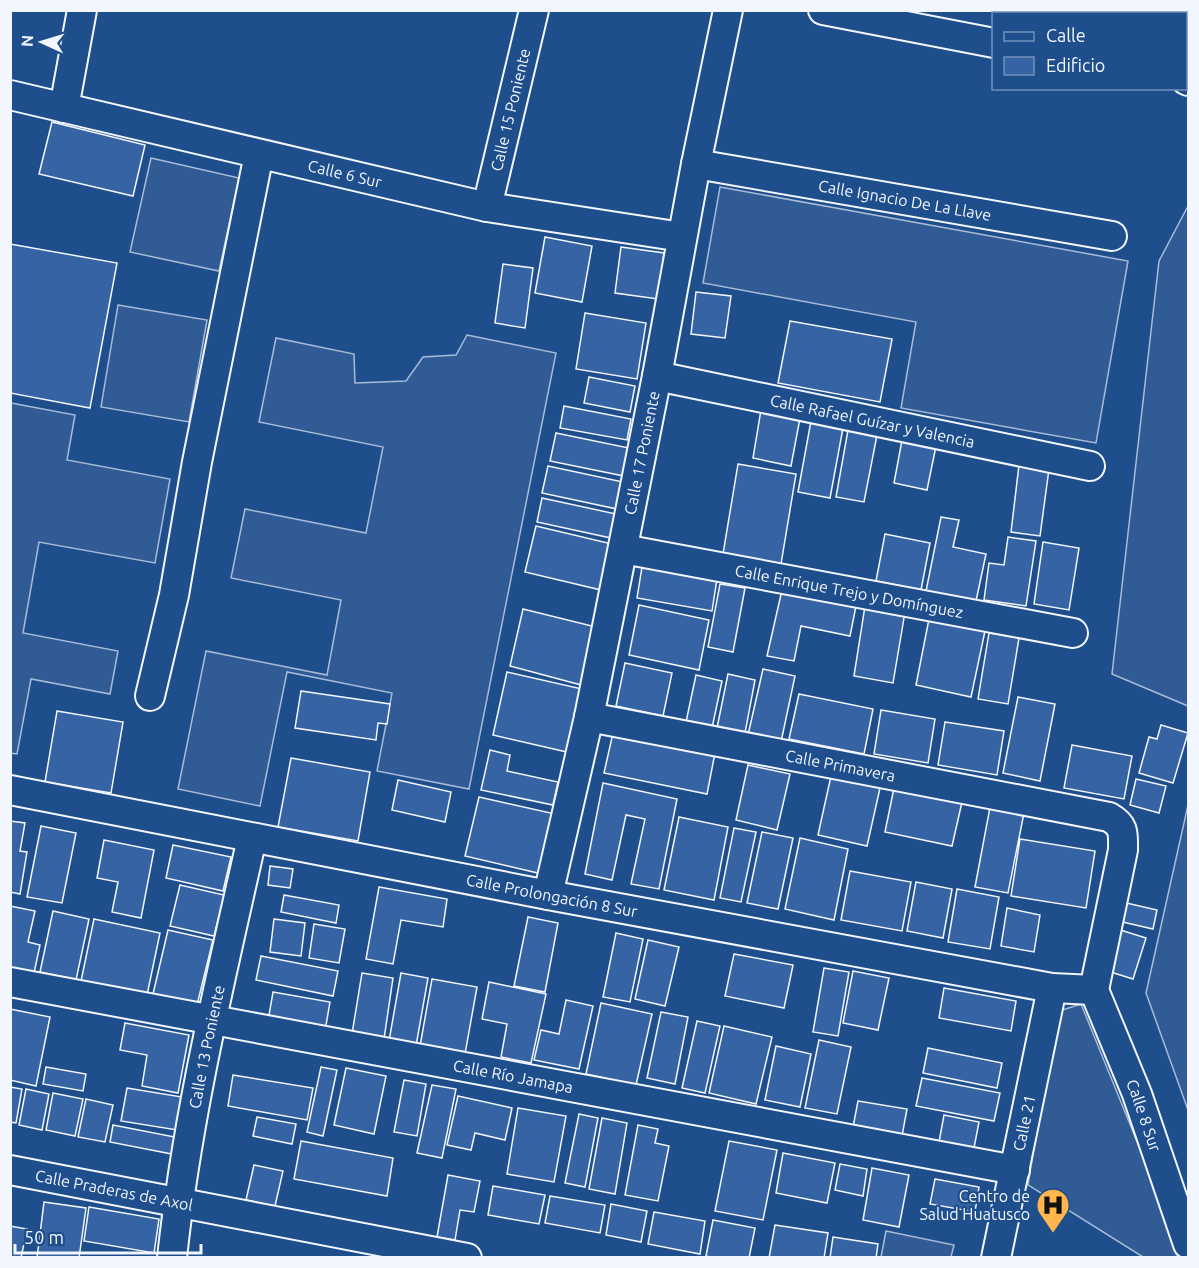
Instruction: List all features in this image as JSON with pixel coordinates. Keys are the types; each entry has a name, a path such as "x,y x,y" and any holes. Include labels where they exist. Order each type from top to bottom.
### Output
{"street":[{"path":"64,108 82,10"},
{"name":"Calle 15 Poniente","path":"487,207 534,10"},
{"name":"Calle 17 Poniente","path":"548,895 589,717 657,376 681,237 728,10"},
{"path":"823,10 992,43"},
{"name":"Calle 6 Sur","path":"10,95 487,207 681,237"},
{"path":"150,696 174,595 197,462 259,154"},
{"name":"Calle Ignacio De La Llave","path":"696,164 1112,236"},
{"name":"Calle Rafael Guízar y Valencia","path":"657,376 1090,466"},
{"name":"Calle Enrique Trejo y Domínguez","path":"623,549 1073,633"},
{"name":"Calle Primavera","path":"589,717 1109,817 1118,822 1123,832 1123,850 1094,990"},
{"name":"Calle Prolongación 8 Sur","path":"10,790 548,895 1052,987 1094,990"},
{"name":"Calle 13 Poniente","path":"172,1257 178,1202 211,1020 252,838"},
{"name":"Calle Río Jamapa","path":"10,982 1015,1170"},
{"name":"Calle 21","path":"996,1257 1052,987"},
{"name":"Calle 8 Sur","path":"1094,990 1137,1094 1188,1244"},
{"name":"Calle Praderas de Axol","path":"10,1170 467,1257"}],"shaded area":[{"path":"151,158 239,178 219,271 130,252"},
{"path":"720,187 1128,261 1096,443 901,408 916,322 703,283"},
{"path":"1188,206 1188,706 1112,674 1159,261"},
{"path":"118,305 207,320 189,422 101,407"},
{"path":"467,335 556,353 469,789 377,771 392,693 287,672 260,806 178,789 206,651 327,675 341,600 231,578 245,509 366,533 383,447 259,422 276,338 354,354 355,383 406,381 423,357 456,355"},
{"path":"11,403 75,415 67,460 170,479 155,563 39,542 23,633 118,651 110,694 31,679 17,754 10,753"},
{"path":"1188,805 1188,1110 1146,993"},
{"path":"1081,1004 1184,1257 1143,1257 1028,1185 1056,1012"},
{"path":"886,1231 954,1245 951,1257 881,1257"}],"building":[{"path":"52,122 145,145 133,196 39,174"},
{"path":"545,237 592,246 582,302 535,293"},
{"path":"10,244 117,263 90,408 10,393"},
{"path":"621,247 664,253 658,299 615,293"},
{"path":"503,264 533,268 525,328 495,323"},
{"path":"696,292 731,296 725,338 691,334"},
{"path":"585,313 646,323 637,379 576,369"},
{"path":"790,321 892,339 880,402 778,383"},
{"path":"589,377 635,386 630,412 584,403"},
{"path":"564,406 631,419 627,440 560,428"},
{"path":"761,410 800,418 791,466 753,458"},
{"path":"811,421 843,428 830,498 798,492"},
{"path":"848,430 877,435 864,502 836,497"},
{"path":"556,433 629,448 624,476 550,461"},
{"path":"902,440 936,446 927,490 894,483"},
{"path":"738,464 796,474 781,564 723,554"},
{"path":"1019,465 1049,469 1040,536 1011,532"},
{"path":"548,466 623,482 617,509 542,493"},
{"path":"542,498 616,514 611,538 537,522"},
{"path":"941,517 959,520 953,547 986,554 976,601 926,591"},
{"path":"536,526 612,544 601,590 525,572"},
{"path":"885,534 930,543 921,590 876,581"},
{"path":"1008,537 1036,541 1026,606 984,600 989,563 1004,565"},
{"path":"1043,542 1079,548 1069,610 1034,604"},
{"path":"642,567 717,579 712,611 637,598"},
{"path":"720,584 745,588 733,652 708,647"},
{"path":"782,590 856,606 850,636 801,626 794,661 767,656"},
{"path":"639,605 709,620 699,670 629,655"},
{"path":"865,606 905,612 893,683 854,676"},
{"path":"523,609 600,628 585,686 510,666"},
{"path":"929,619 985,631 971,697 916,685"},
{"path":"989,633 1019,638 1008,704 978,699"},
{"path":"625,663 672,673 663,716 616,706"},
{"path":"763,669 795,676 781,742 748,735"},
{"path":"507,672 582,689 567,752 493,735"},
{"path":"728,674 755,680 745,733 717,728"},
{"path":"696,675 722,681 712,728 686,722"},
{"path":"301,691 390,704 387,724 378,723 376,740 295,728"},
{"path":"799,694 873,709 864,754 789,739"},
{"path":"1018,697 1055,704 1040,781 1003,773"},
{"path":"881,710 935,719 928,763 874,754"},
{"path":"57,711 123,722 111,793 45,782"},
{"path":"945,722 1004,731 997,775 938,765"},
{"path":"1161,725 1188,733 1173,783 1139,773 1149,737 1157,739"},
{"path":"613,733 715,753 707,794 604,773"},
{"path":"1072,745 1132,756 1124,799 1064,788"},
{"path":"490,750 510,755 507,771 558,782 553,805 481,790"},
{"path":"291,758 370,772 358,841 278,827"},
{"path":"748,765 790,774 777,830 736,820"},
{"path":"831,776 880,788 867,846 818,835"},
{"path":"1136,779 1166,786 1159,813 1130,805"},
{"path":"398,780 451,792 445,822 392,810"},
{"path":"603,783 677,799 659,889 631,884 645,819 626,815 612,880 585,874"},
{"path":"894,788 962,802 952,846 885,832"},
{"path":"479,797 555,814 542,874 465,856"},
{"path":"991,802 1025,808 1008,893 975,887"},
{"path":"679,817 728,827 714,900 664,890"},
{"path":"10,821 25,823 20,851 27,852 20,894 10,892"},
{"path":"41,826 76,833 62,903 27,897"},
{"path":"734,828 756,832 741,902 720,898"},
{"path":"762,832 793,838 778,909 747,903"},
{"path":"800,838 848,849 834,920 785,909"},
{"path":"1020,839 1095,851 1086,908 1011,896"},
{"path":"104,840 154,850 141,918 112,912 118,882 97,878"},
{"path":"173,845 231,857 223,891 166,878"},
{"path":"270,866 293,869 290,888 268,885"},
{"path":"850,871 911,882 902,931 841,920"},
{"path":"916,882 952,889 943,938 907,931"},
{"path":"180,885 224,895 214,936 170,926"},
{"path":"379,887 447,899 443,927 401,920 393,964 366,959"},
{"path":"957,889 999,897 990,949 948,942"},
{"path":"284,895 339,905 336,923 281,912"},
{"path":"1122,902 1157,910 1153,929 1118,921"},
{"path":"10,906 35,911 28,942 40,945 34,973 10,968"},
{"path":"1007,908 1040,915 1034,952 1001,946"},
{"path":"53,911 89,919 76,980 40,972"},
{"path":"528,917 558,923 545,992 514,986"},
{"path":"94,919 160,933 147,995 81,981"},
{"path":"274,919 305,923 301,956 270,952"},
{"path":"314,924 345,929 339,963 309,958"},
{"path":"1114,928 1146,938 1133,979 1101,969"},
{"path":"168,930 213,940 197,1005 153,994"},
{"path":"616,933 643,939 630,1002 603,997"},
{"path":"648,940 679,947 665,1006 635,999"},
{"path":"734,954 793,965 784,1008 725,996"},
{"path":"261,956 338,971 333,996 256,980"},
{"path":"824,968 849,972 838,1036 813,1032"},
{"path":"853,971 889,978 878,1030 843,1023"},
{"path":"362,973 393,978 384,1039 352,1034"},
{"path":"401,973 428,978 416,1046 389,1041"},
{"path":"432,979 477,987 465,1054 420,1046"},
{"path":"489,982 546,994 531,1063 501,1057 507,1024 482,1019"},
{"path":"944,988 1016,1001 1011,1031 939,1018"},
{"path":"273,992 330,1002 325,1031 268,1021"},
{"path":"566,1000 593,1006 579,1069 534,1060 541,1030 559,1034"},
{"path":"601,1003 652,1014 636,1085 586,1074"},
{"path":"10,1009 50,1017 36,1086 10,1080"},
{"path":"661,1012 688,1017 675,1084 647,1078"},
{"path":"697,1021 720,1026 705,1093 682,1088"},
{"path":"125,1023 189,1035 178,1093 142,1086 147,1055 120,1050"},
{"path":"724,1026 772,1037 756,1104 709,1093"},
{"path":"819,1040 851,1047 837,1114 805,1108"},
{"path":"776,1046 811,1054 800,1107 765,1100"},
{"path":"928,1048 1002,1063 997,1088 923,1073"},
{"path":"46,1067 86,1074 83,1091 43,1084"},
{"path":"321,1067 337,1070 323,1136 307,1132"},
{"path":"346,1068 386,1076 374,1134 334,1125"},
{"path":"233,1075 313,1088 307,1120 228,1106"},
{"path":"922,1078 1000,1093 994,1121 916,1106"},
{"path":"404,1080 426,1084 417,1136 394,1132"},
{"path":"432,1085 456,1089 442,1158 417,1153"},
{"path":"10,1087 22,1089 16,1123 10,1122"},
{"path":"127,1088 182,1097 177,1130 121,1121"},
{"path":"26,1089 49,1094 42,1130 19,1125"},
{"path":"53,1093 83,1099 75,1136 46,1130"},
{"path":"458,1096 512,1108 505,1140 475,1133 471,1150 447,1145"},
{"path":"86,1099 113,1105 105,1142 78,1137"},
{"path":"858,1101 907,1109 902,1136 853,1127"},
{"path":"518,1108 566,1116 554,1182 507,1174"},
{"path":"579,1114 598,1118 585,1187 565,1183"},
{"path":"944,1115 979,1122 974,1148 939,1142"},
{"path":"257,1117 296,1124 292,1144 253,1136"},
{"path":"602,1118 627,1123 615,1194 589,1189"},
{"path":"113,1125 185,1139 182,1156 110,1142"},
{"path":"638,1125 658,1129 655,1143 669,1146 658,1201 625,1195"},
{"path":"301,1141 393,1158 387,1196 294,1179"},
{"path":"729,1141 777,1150 763,1220 715,1211"},
{"path":"783,1153 835,1163 827,1203 776,1193"},
{"path":"840,1164 867,1169 863,1196 835,1190"},
{"path":"254,1165 283,1171 275,1206 246,1200"},
{"path":"872,1168 909,1175 899,1227 863,1220"},
{"path":"448,1175 480,1181 474,1212 460,1210 455,1240 437,1237"},
{"path":"935,1179 979,1187 975,1212 930,1204"},
{"path":"493,1186 545,1195 539,1224 488,1215"},
{"path":"550,1196 605,1205 600,1233 545,1223"},
{"path":"44,1202 86,1208 79,1258 37,1258"},
{"path":"611,1204 647,1211 641,1242 606,1235"},
{"path":"89,1207 159,1219 154,1253 84,1241"},
{"path":"654,1212 705,1221 700,1254 648,1244"},
{"path":"713,1220 755,1228 749,1258 706,1256"},
{"path":"775,1225 828,1233 824,1258 769,1258"},
{"path":"10,1226 27,1229 21,1258 10,1258"},
{"path":"833,1237 878,1244 876,1258 830,1258"}],"place":[{"name":"Centro de Salud Huatusco","path":"1053,1234"}]}
